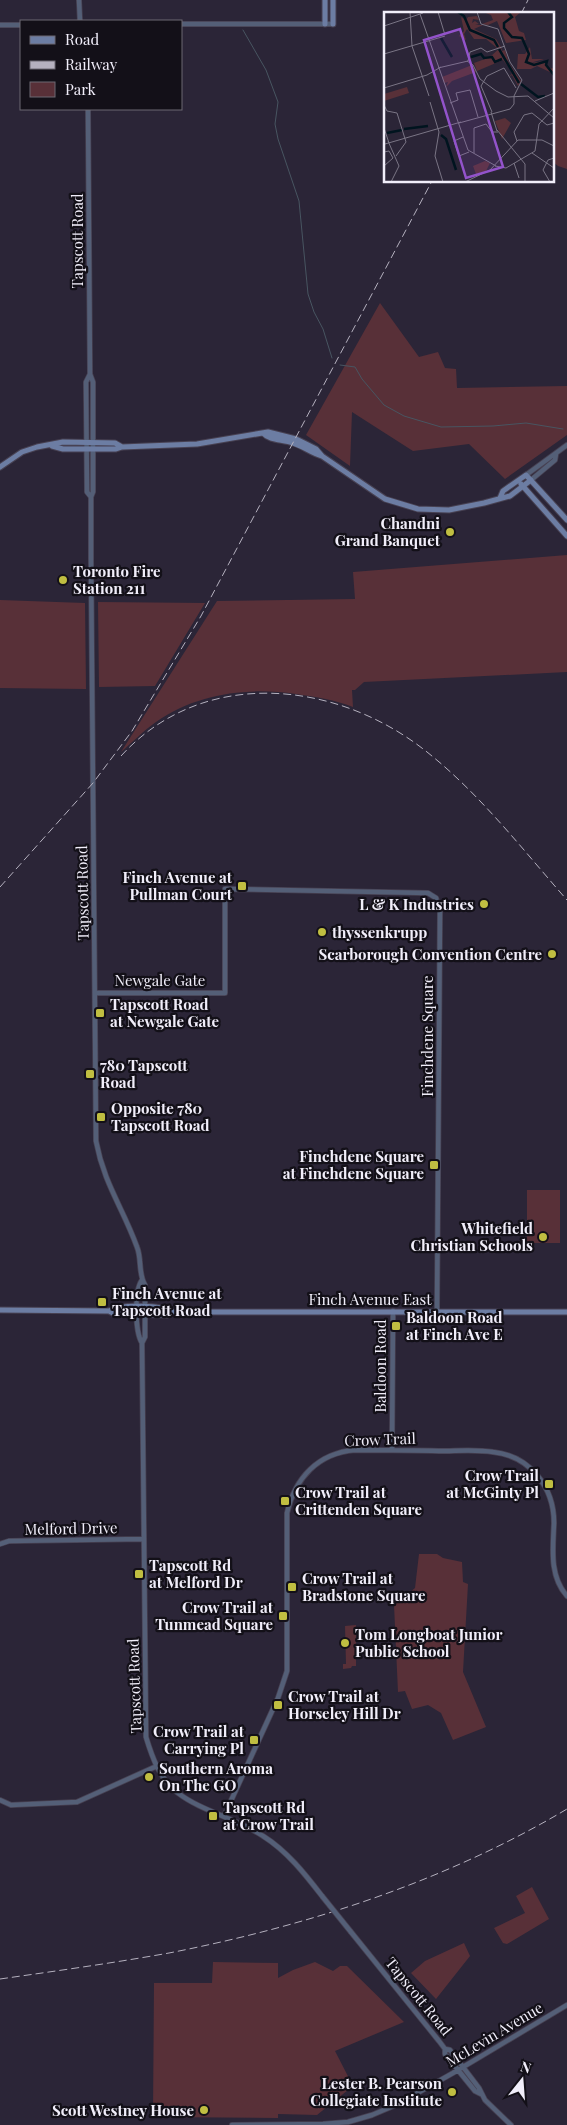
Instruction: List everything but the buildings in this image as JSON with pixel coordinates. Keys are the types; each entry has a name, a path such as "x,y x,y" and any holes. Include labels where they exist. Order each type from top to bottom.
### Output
{"main road":[{"path":"325,0 325,24"},
{"path":"333,0 333,24"},
{"path":"52,446 63,449 116,449 122,447 197,444 263,433 267,437 294,443 313,454 322,456 385,499 418,508 449,510 484,503 510,496 531,480"},
{"path":"0,467 22,452 63,442 115,443 122,447"},
{"path":"500,498 503,491 526,475 567,520"},
{"path":"519,481 567,536"},
{"name":"Finch Avenue East","path":"109,1311 115,1307 138,1307 166,1308 172,1312"},
{"name":"Finch Avenue East","path":"0,1310 109,1311 115,1314 145,1315 168,1315 172,1312 567,1312"}],"street":[{"path":"79,0 80,20"},
{"path":"182,24 333,24"},
{"path":"0,25 20,25"},
{"name":"Tapscott Road","path":"88,110 90,374 93,382 94,492 91,497 96,1141 101,1166 109,1188 138,1249 142,1280 145,1285 145,1338 142,1343"},
{"name":"Tapscott Road","path":"90,374 86,382 85,448 87,492 91,497"},
{"path":"526,475 567,445"},
{"path":"531,480 555,460 556,454"},
{"name":"Finchdene Square","path":"225,992 225,889 426,893 436,898 440,906 437,1311"},
{"name":"Newgale Gate","path":"95,993 225,992"},
{"name":"Tapscott Road","path":"142,1280 138,1285 137,1314 138,1336 142,1343 145,1718 146,1737 157,1766 165,1780 177,1793 263,1836 289,1856 446,2049 450,2050 479,2088 481,2094"},
{"name":"Baldoon Road","path":"392,1311 392,1450"},
{"name":"Crow Trail","path":"224,1816 279,1697 287,1671 287,1513 292,1494 303,1474 318,1462 329,1456 348,1451 492,1452 514,1457 525,1464 543,1482 549,1496 553,1515 553,1565 557,1581 567,1596"},
{"name":"Melford Drive","path":"0,1544 8,1541 143,1539"},
{"path":"0,1800 11,1805 77,1802 157,1766"},
{"name":"McLevin Avenue","path":"232,2125 348,2122 372,2115 398,2104 567,2005"},
{"name":"Tapscott Road","path":"446,2049 445,2054 474,2091 481,2094 511,2125"}],"green space":[{"path":"554,42 567,42 567,169 554,163"},
{"path":"380,303 419,357 438,352 445,368 456,369 457,388 567,386 567,435 505,479 469,444 413,451 352,412 350,466 306,435"},
{"path":"567,555 567,672 364,682 355,690 352,690 353,707 325,699 278,692 260,691 223,694 188,704 172,712 151,725 121,752 217,601 355,599 353,572"},
{"path":"0,600 85,603 86,689 0,688"},
{"path":"98,602 205,603 155,686 99,687"},
{"path":"527,1190 560,1190 560,1243 527,1243"},
{"path":"419,1554 437,1554 443,1558 462,1562 463,1582 468,1584 463,1672 486,1727 453,1740 441,1713 428,1705 412,1709 405,1691 398,1692 394,1605 415,1588"},
{"path":"356,1625 356,1666 343,1669 343,1664 346,1664 345,1626"},
{"path":"532,1887 549,1919 507,1944 503,1943 494,1928 525,1913 516,1896"},
{"path":"464,1943 470,1956 436,1999 411,1973 425,1961"},
{"path":"213,1962 278,1963 278,1978 315,1962 333,1971 340,1966 347,1966 404,2022 335,2051 353,2086 317,2115 278,2114 278,2118 153,2117 154,1983 212,1983"}],"waterway":[{"path":"243,30 266,70 278,102 275,124 278,139 299,201 308,294 314,312 323,329 332,358"},
{"path":"340,365 355,367 362,379 384,405 404,416 441,427 526,423 563,429"}],"railway":[{"path":"522,12 528,0"},
{"path":"0,887 93,783 132,731 201,616 431,182"},
{"path":"121,756 154,727 191,707 230,696 271,693 312,698 353,710 391,728 427,752 446,768 483,804 567,900"},
{"path":"0,1979 169,1953 221,1942 324,1915 424,1879 473,1858 521,1835 567,1809"}],"place":[{"name":"Chandni Grand Banquet","path":"450,532"},
{"name":"Toronto Fire Station 211","path":"63,580"},
{"name":"Finch Avenue at Pullman Court","path":"242,886"},
{"name":"L & K Industries","path":"484,904"},
{"name":"thyssenkrupp","path":"322,932"},
{"name":"Scarborough Convention Centre","path":"552,954"},
{"name":"Tapscott Road at Newgale Gate","path":"100,1013"},
{"name":"780 Tapscott Road","path":"90,1074"},
{"name":"Opposite 780 Tapscott Road","path":"101,1117"},
{"name":"Finchdene Square at Finchdene Square","path":"434,1165"},
{"name":"Whitefield Christian Schools","path":"543,1237"},
{"name":"Finch Avenue at Tapscott Road","path":"102,1302"},
{"name":"Baldoon Road at Finch Ave E","path":"396,1326"},
{"name":"Crow Trail at McGinty Pl","path":"549,1484"},
{"name":"Crow Trail at Crittenden Square","path":"285,1501"},
{"name":"Tapscott Rd at Melford Dr","path":"139,1574"},
{"name":"Crow Trail at Bradstone Square","path":"292,1587"},
{"name":"Crow Trail at Tunmead Square","path":"283,1616"},
{"name":"Tom Longboat Junior Public School","path":"345,1643"},
{"name":"Crow Trail at Horseley Hill Dr","path":"278,1705"},
{"name":"Crow Trail at Carrying Pl","path":"254,1740"},
{"name":"Southern Aroma On The GO","path":"149,1777"},
{"name":"Tapscott Rd at Crow Trail","path":"213,1816"},
{"name":"Lester B. Pearson Collegiate Institute","path":"452,2092"},
{"name":"Scott Westney House","path":"204,2110"}]}
